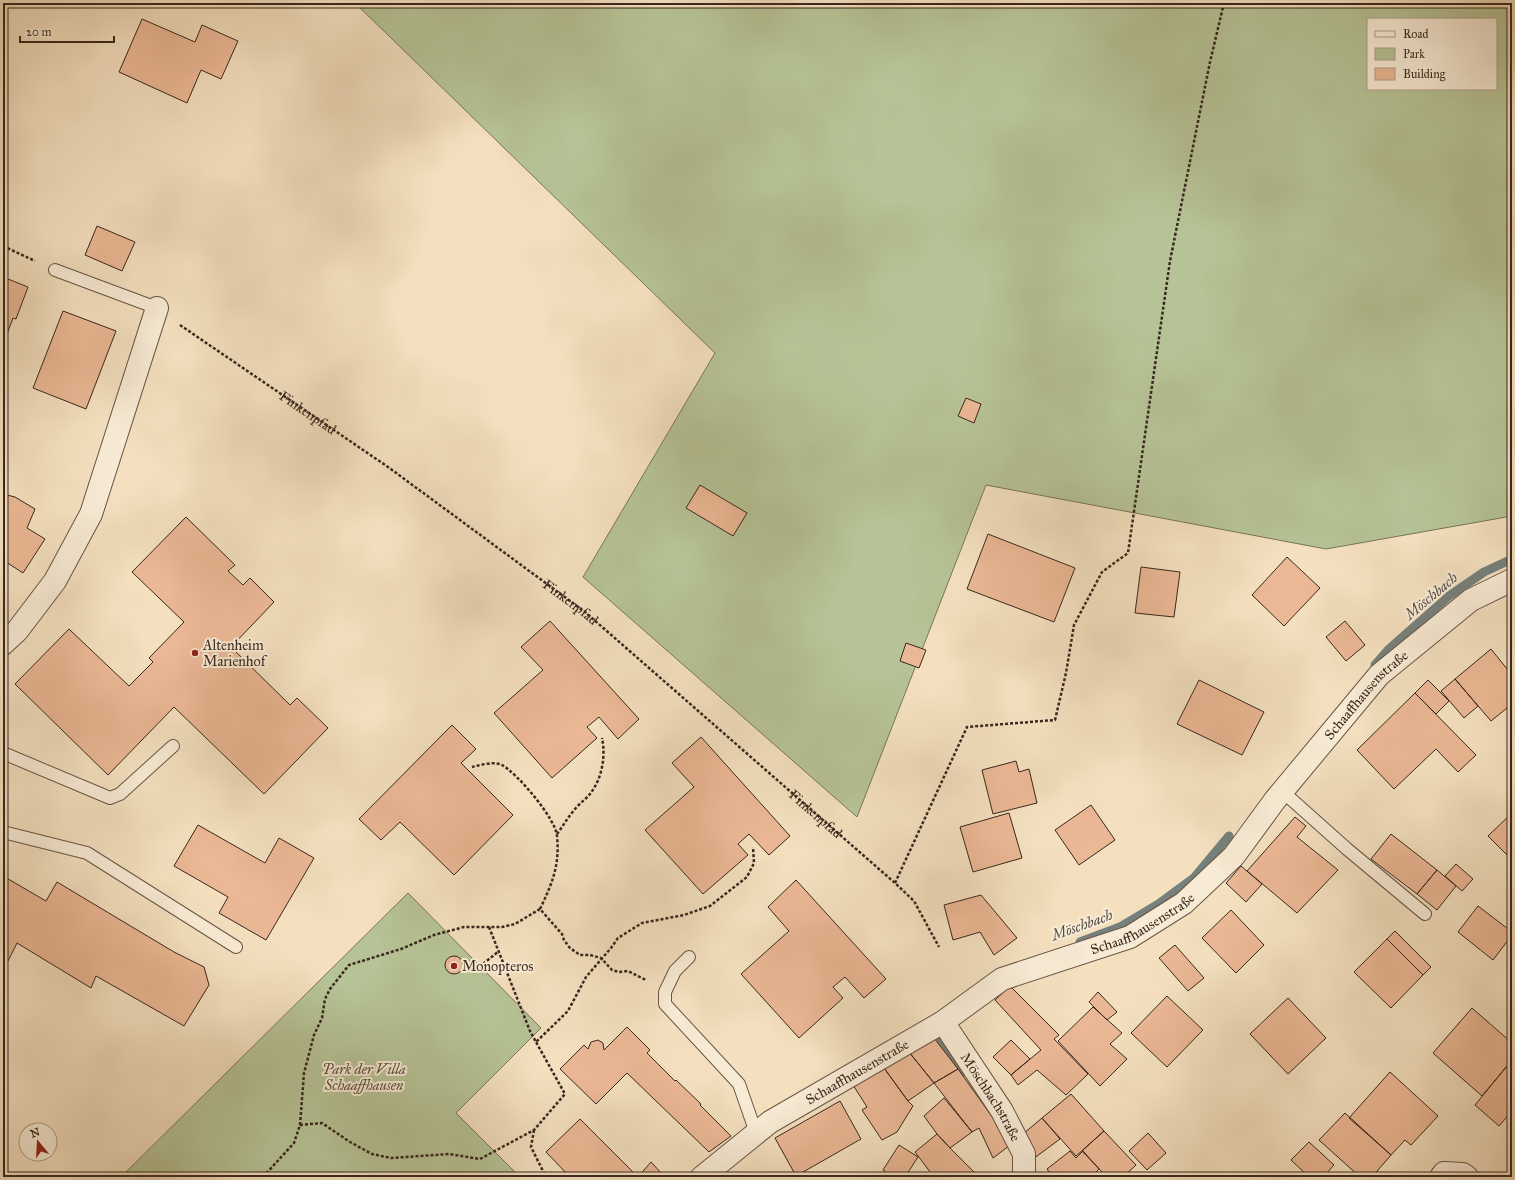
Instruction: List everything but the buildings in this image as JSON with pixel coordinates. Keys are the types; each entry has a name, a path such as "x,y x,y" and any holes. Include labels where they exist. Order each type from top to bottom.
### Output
{"street":[{"path":"3,644 17,631 55,581 91,514 157,308"},
{"name":"Schaaffhausenstraße","path":"717,1173 756,1133 770,1122 943,1022 1002,979 1130,937 1184,903 1234,856 1282,791 1379,675 1471,600 1512,580"},
{"name":"Möschbachstraße","path":"943,1022 1002,1111 1024,1154 1024,1177"},
{"path":"1441,1177 1444,1173 1463,1174 1466,1177"}],"lane":[{"path":"56,270 157,308"},
{"path":"3,753 110,798 120,794 172,746"},
{"path":"1282,791 1347,849 1425,914"},
{"path":"3,832 87,853 236,947"},
{"path":"689,957 675,971 665,992 665,1004 739,1084 756,1133"}],"path":[{"path":"895,883 967,727 1055,720 1066,673 1074,624 1102,572 1128,553 1170,261 1210,62 1224,3"},
{"path":"3,246 56,270"},
{"name":"Finkenpfad","path":"157,308 388,467 585,612 895,883 914,902 939,947"},
{"path":"557,834 575,809 591,793 600,776 604,756 604,745 602,738"},
{"path":"263,1177 294,1143 300,1125 304,1073 314,1035 322,1018 330,989 350,965 386,954 441,933 464,927 502,927 515,924 540,910 550,888 556,868 557,834 542,806 511,772 501,765 496,764 484,764 472,768"},
{"path":"536,1042 568,1011 586,977 618,938 642,923 684,915 710,906 726,895 747,877 754,863 753,847"},
{"path":"540,910 562,934 564,940 570,948 580,955 590,955 601,958 612,970 628,972 649,982 668,986"},
{"path":"300,1125 322,1123 350,1142 372,1154 391,1158 449,1154 480,1159 534,1130 565,1094 530,1031 490,927"},
{"path":"464,964 474,972 499,951"},
{"path":"534,1130 531,1147 546,1177"}],"green space":[{"path":"355,3 1512,3 1512,516 1326,549 986,485 857,817 583,577 715,353"},
{"name":"Park der Villa Schaaffhausen","path":"408,893 541,1028 456,1113 520,1177 121,1177"}],"waterway":[{"name":"Möschbach","path":"1375,665 1389,649 1449,596 1484,572 1512,559"},
{"name":"Möschbach","path":"1080,942 1120,927 1160,903 1194,878 1229,836"},
{"name":"Möschbach","path":"941,1040 963,1072"}],"place":[{"name":"Altenheim Marienhof","path":"195,653"},
{"name":"Monopteros","path":"454,966"}]}
